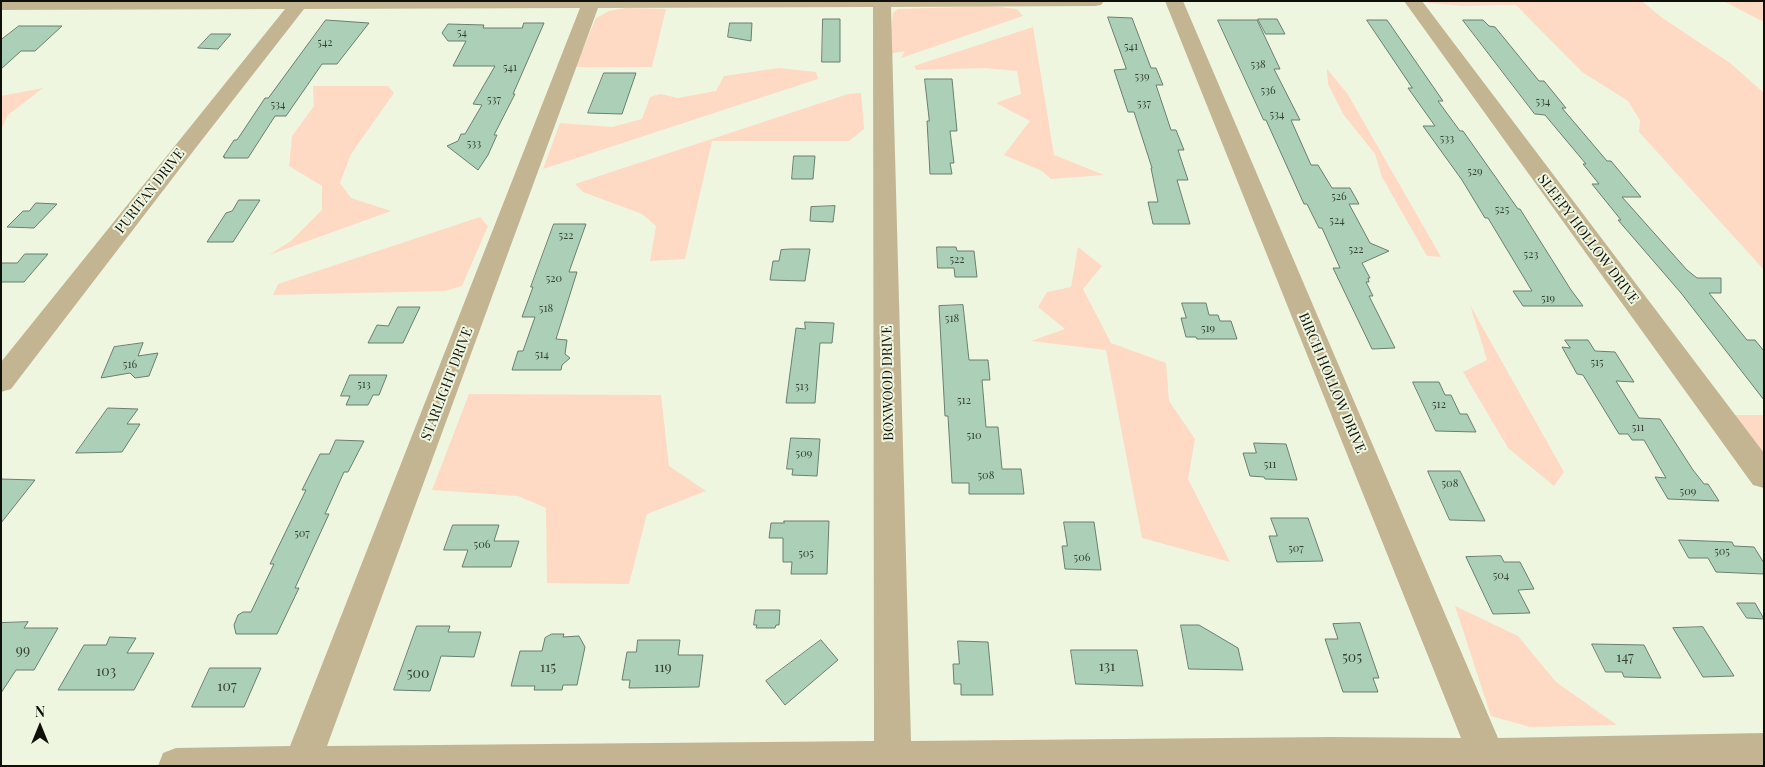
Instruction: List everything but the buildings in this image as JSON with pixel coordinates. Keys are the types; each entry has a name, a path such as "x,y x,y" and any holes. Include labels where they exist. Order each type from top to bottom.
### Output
{"street":[{"path":"5,5 1095,1"},
{"name":"BIRCH HOLLOW DRIVE","path":"1174,1 1489,762"},
{"name":"SLEEPY HOLLOW DRIVE","path":"1412,1 1764,476"},
{"name":"BOXWOOD DRIVE","path":"882,2 893,762"},
{"name":"PURITAN DRIVE","path":"1,382 190,140 300,3"},
{"name":"STARLIGHT DRIVE","path":"302,765 592,3"},
{"path":"176,766 893,762 1331,754 1489,762 1764,751"}],"shaded area":[{"path":"1428,1 1642,1 1661,17 1730,63 1764,93 1764,270 1639,132 1640,120 1628,101 1582,72 1516,5 1462,6 1428,3"},
{"path":"1723,1 1764,2 1764,22"},
{"path":"991,6 1017,9 1023,16 901,58 905,51 889,54 893,13 898,9"},
{"path":"626,8 666,9 652,67 575,67 596,18 609,11"},
{"path":"1033,27 1054,155 1104,175 1051,179 1042,171 1004,155 1030,121 996,103 1021,94 1017,71 985,68 916,70 914,66"},
{"path":"779,68 816,72 818,79 543,169 560,123 612,127 642,119 650,97 660,94 678,98 716,91 724,76"},
{"path":"1327,69 1347,93 1441,257 1427,256 1382,177 1375,154 1343,114 1328,84"},
{"path":"313,86 388,86 394,93 351,154 340,183 351,198 391,211 269,255 291,241 322,210 322,186 289,166 292,136 314,106"},
{"path":"43,88 8,115 1,130 1,96"},
{"path":"861,93 864,129 849,141 712,141 685,259 650,261 656,226 642,214 583,192 575,184 848,94"},
{"path":"480,217 488,226 462,286 445,291 273,295 278,284"},
{"path":"1078,247 1102,266 1083,289 1111,343 1166,363 1169,401 1195,439 1188,479 1230,562 1142,538 1106,350 1031,341 1065,329 1038,307 1047,292 1071,287"},
{"path":"1470,305 1564,472 1554,486 1508,448 1463,372 1487,360"},
{"path":"469,394 661,395 669,466 706,491 647,514 629,584 547,583 546,508 518,496 432,490"},
{"path":"1730,415 1764,415 1764,460"},
{"path":"1455,606 1518,636 1556,682 1617,725 1530,727 1491,716"}]}
